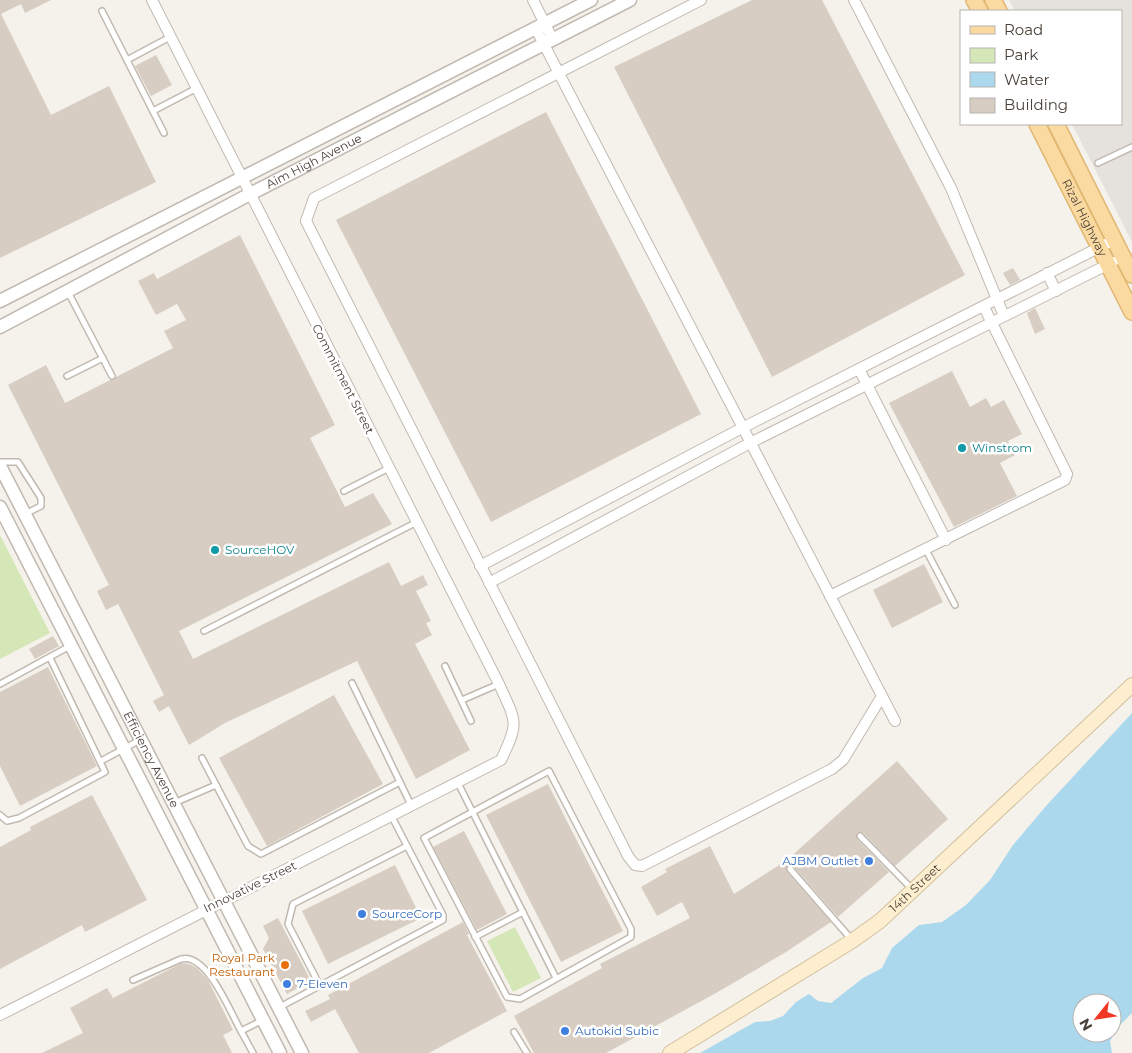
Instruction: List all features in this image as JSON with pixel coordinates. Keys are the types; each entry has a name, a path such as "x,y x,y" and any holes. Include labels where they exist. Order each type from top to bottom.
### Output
{"main road":[{"name":"Rizal Highway","path":"1037,125 1132,312"},
{"name":"Rizal Highway","path":"1056,125 1132,276"},
{"name":"14th Street","path":"670,1053 880,921 1132,685"}],"street":[{"name":"Commitment Street","path":"152,0 500,684 515,720 514,734 501,760"},
{"path":"533,0 540,26 549,42 558,72 895,721"},
{"name":"Aim High Avenue","path":"0,302 591,0"},
{"name":"Aim High Avenue","path":"0,327 250,194 630,0"},
{"path":"701,0 314,198 306,220 480,566 628,856 635,865 642,866 832,769 843,760 882,696"},
{"path":"854,0 951,188 1004,316"},
{"path":"480,566 742,428 1114,240"},
{"path":"489,582 866,384 1123,257"},
{"path":"1047,273 1056,291"},
{"path":"830,596 1059,484 1067,474 984,307"},
{"path":"859,369 946,540"},
{"name":"Efficiency Avenue","path":"0,464 278,1008 296,1051"},
{"name":"Efficiency Avenue","path":"0,507 280,1053"},
{"name":"Innovative Street","path":"0,1015 206,908 412,807 501,760"}],"lane":[{"path":"102,11 164,133"},
{"path":"127,60 171,36"},
{"path":"153,111 197,88"},
{"path":"1098,163 1132,147"},
{"path":"67,291 112,376"},
{"path":"67,376 103,358"},
{"path":"0,464 13,460 18,462 40,498 41,506 25,514"},
{"path":"344,491 389,468"},
{"path":"204,631 417,522"},
{"path":"926,550 955,605"},
{"path":"0,684 71,645"},
{"path":"0,815 7,821 19,818 105,772 50,658"},
{"path":"445,666 471,720"},
{"path":"352,683 412,807"},
{"path":"462,700 500,684"},
{"path":"101,761 141,740"},
{"path":"202,758 248,846 261,854 400,782"},
{"path":"549,771 631,929 631,937 520,999 507,997 475,937 424,838 549,771"},
{"path":"458,783 556,978"},
{"path":"174,803 216,785"},
{"path":"278,1008 319,984 442,920 443,915 392,817"},
{"path":"860,836 913,890"},
{"path":"319,984 288,924 293,904 407,846"},
{"path":"790,870 852,940"},
{"path":"475,937 523,912"},
{"path":"133,980 188,957 205,966 253,1053"},
{"path":"241,1031 263,1020"},
{"path":"514,1032 527,1053"}],"shaded area":[{"path":"1009,0 1132,0 1132,242 1073,125 1122,125 1122,10 1014,10"}],"green space":[{"path":"0,535 50,633 0,659"},
{"path":"515,927 541,978 513,992 487,941"}],"water":[{"path":"1132,713 1132,1013 1122,1023 1122,993 1072,993 1072,1043 1110,1043 1112,1053 700,1053 755,1022 770,1021 783,1016 796,1002 809,994 818,1001 831,1003 863,978 882,968 892,948 919,925 942,922 966,905 990,880 1013,845 1046,806"}],"building":[{"path":"0,0 51,0 25,13 21,4 1,14 51,115 109,86 156,182 0,258"},
{"path":"752,0 822,0 965,275 772,377 614,67"},
{"path":"156,55 172,85 151,96 135,66"},
{"path":"546,112 701,414 491,522 336,220"},
{"name":"SourceHOV","path":"240,235 335,425 310,438 345,507 373,493 392,524 179,631 193,659 389,562 401,586 423,575 428,585 416,591 431,621 426,623 432,635 415,644 470,750 416,779 357,661 225,723 189,745 169,706 159,712 153,701 164,695 118,604 106,610 97,591 109,585 8,385 46,365 65,403 173,348 164,331 186,320 177,304 156,315 138,281 154,273 157,279"},
{"path":"1013,268 1020,280 1010,285 1003,273"},
{"path":"1035,308 1045,329 1035,334 1027,313"},
{"name":"Winstrom","path":"952,371 970,407 986,398 991,407 1004,400 1022,434 1008,441 1015,455 1000,463 1017,496 954,527 889,403"},
{"path":"924,564 943,602 892,628 873,590"},
{"path":"53,636 59,646 35,659 29,649"},
{"path":"48,667 97,766 20,806 0,766 0,692"},
{"path":"334,695 383,784 267,846 219,758"},
{"path":"897,761 948,819 895,866 863,833 857,833 857,839 889,872 838,917 793,866 789,865 786,868 787,872 831,922 786,952 716,993 606,1053 534,1053 514,1016 602,968 600,964 690,918 682,902 657,916 641,887 667,872 665,869 710,846 734,894 787,860"},
{"path":"548,784 623,931 561,962 486,815"},
{"path":"92,795 147,900 85,932 82,925 0,969 0,847 31,830 30,827"},
{"path":"464,831 507,914 477,930 433,847"},
{"name":"SourceCorp","path":"395,865 421,918 328,964 302,911"},
{"path":"278,918 311,981 287,994 263,949 269,938 263,926"},
{"path":"463,922 469,934 467,935 507,1011 429,1053 359,1053 335,1009 311,1022 305,1011 330,999 328,995"},
{"path":"182,963 197,968 208,980 233,1030 223,1035 232,1053 42,1053 83,1033 70,1008 107,988 113,998"}],"place":[{"name":"Winstrom","path":"962,448"},
{"name":"SourceHOV","path":"215,550"},
{"name":"AJBM Outlet","path":"869,861"},
{"name":"SourceCorp","path":"362,914"},
{"name":"Royal Park Restaurant","path":"285,965"},
{"name":"7-Eleven","path":"287,984"},
{"name":"Autokid Subic","path":"565,1031"}]}
